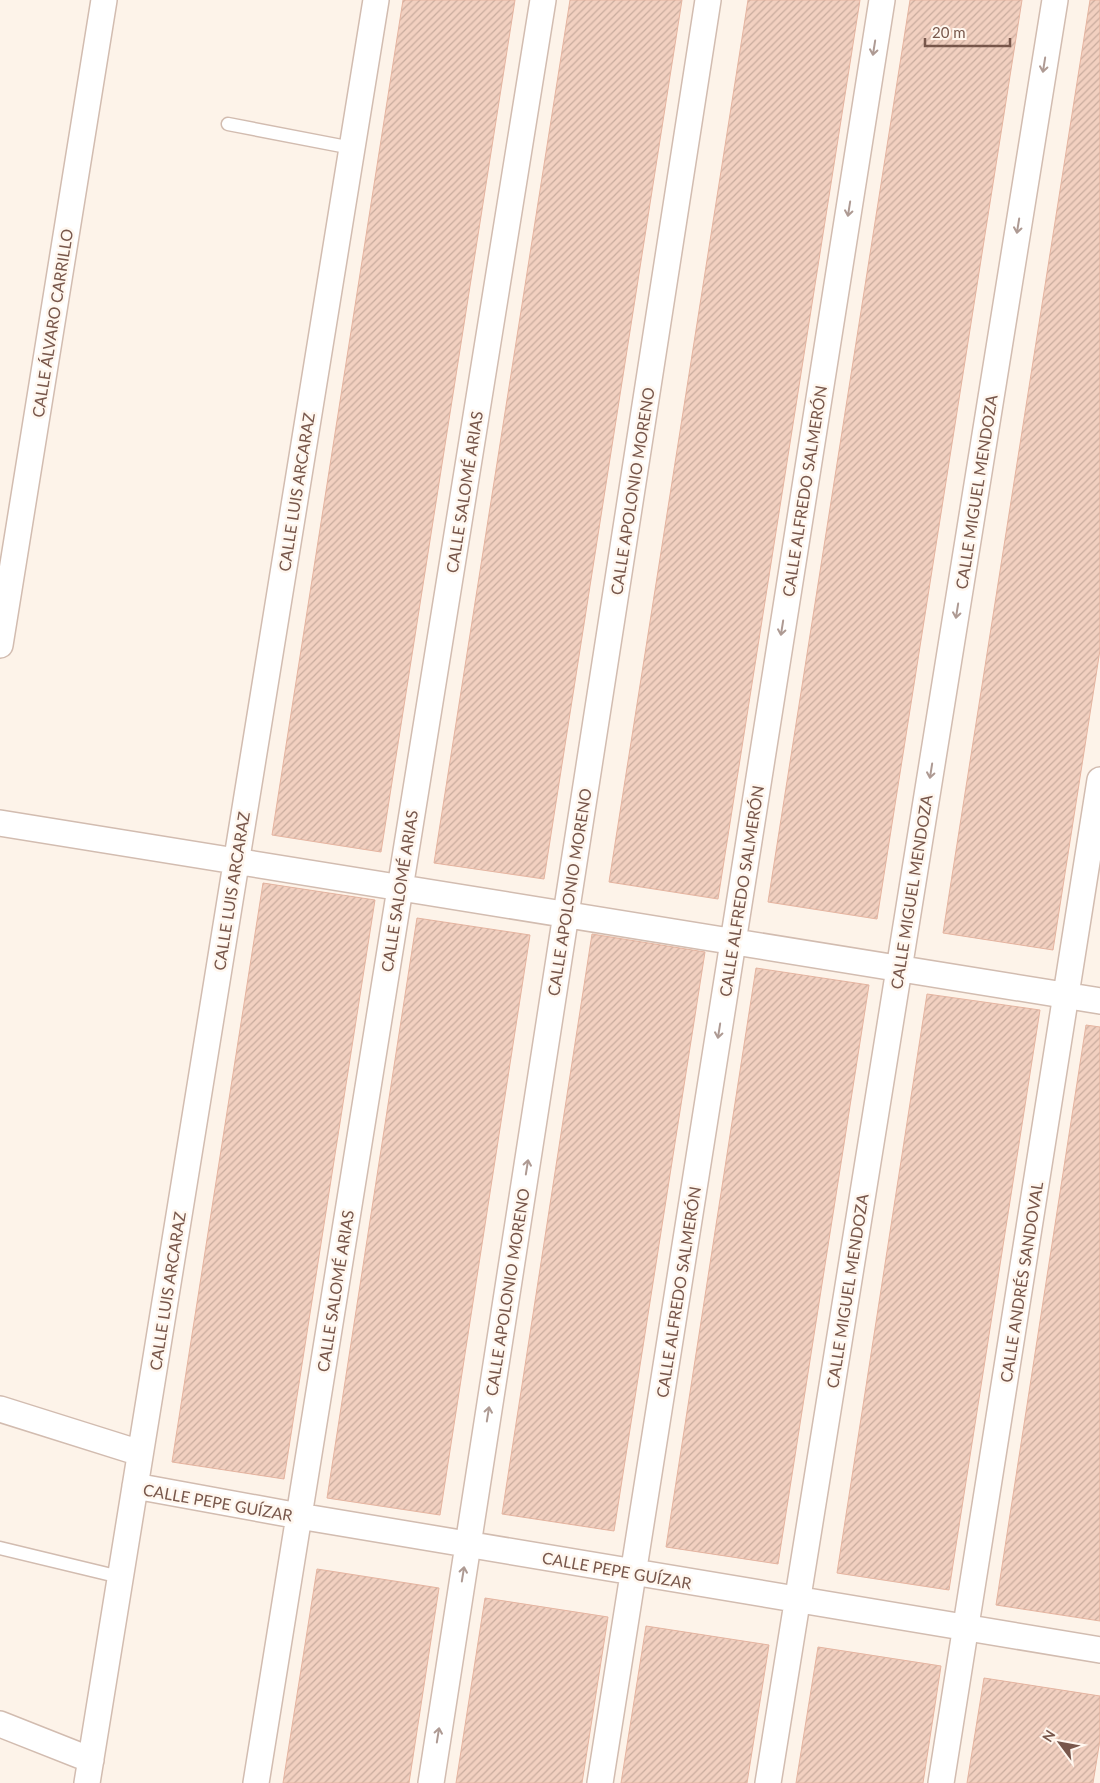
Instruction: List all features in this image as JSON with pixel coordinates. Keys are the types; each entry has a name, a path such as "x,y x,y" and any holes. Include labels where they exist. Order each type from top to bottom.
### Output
{"street":[{"name":"CALLE ÁLVARO CARRILLO","path":"0,645 104,0"},
{"name":"CALLE LUIS ARCARAZ","path":"89,1772 376,0"},
{"name":"CALLE SALOMÉ ARIAS","path":"256,1783 543,0"},
{"name":"CALLE APOLONIO MORENO","path":"431,1783 708,0"},
{"name":"CALLE ALFREDO SALMERÓN","path":"600,1783 882,0"},
{"name":"CALLE MIGUEL MENDOZA","path":"768,1783 1055,0"},
{"name":"CALLE ANDRÉS SANDOVAL","path":"941,1783 1100,780"},
{"path":"0,824 1100,1001"},
{"path":"0,1409 140,1453"},
{"name":"CALLE PEPE GUÍZAR","path":"135,1486 468,1545 1100,1650"},
{"path":"0,1724 89,1772"}],"lane":[{"path":"228,124 352,148"},
{"path":"0,1548 120,1577"}],"building":[{"path":"403,0 515,0 381,852 272,835"},
{"path":"570,0 682,0 544,879 434,863"},
{"path":"748,0 860,0 718,899 609,882"},
{"path":"910,0 1022,0 877,919 768,902"},
{"path":"1090,0 1100,0 1100,650 1053,950 943,933"},
{"path":"263,883 375,900 284,1479 172,1462"},
{"path":"417,918 530,935 440,1515 327,1498"},
{"path":"592,934 705,952 614,1531 502,1514"},
{"path":"756,968 869,985 778,1564 666,1547"},
{"path":"927,994 1040,1010 949,1590 837,1573"},
{"path":"1086,1025 1100,1027 1100,1621 996,1605"},
{"path":"317,1569 439,1588 409,1783 283,1783"},
{"path":"485,1598 608,1617 582,1783 456,1783"},
{"path":"646,1626 769,1645 747,1783 621,1783"},
{"path":"818,1647 941,1666 923,1783 796,1783"},
{"path":"984,1678 1100,1696 1100,1740 1093,1783 967,1783"}]}
